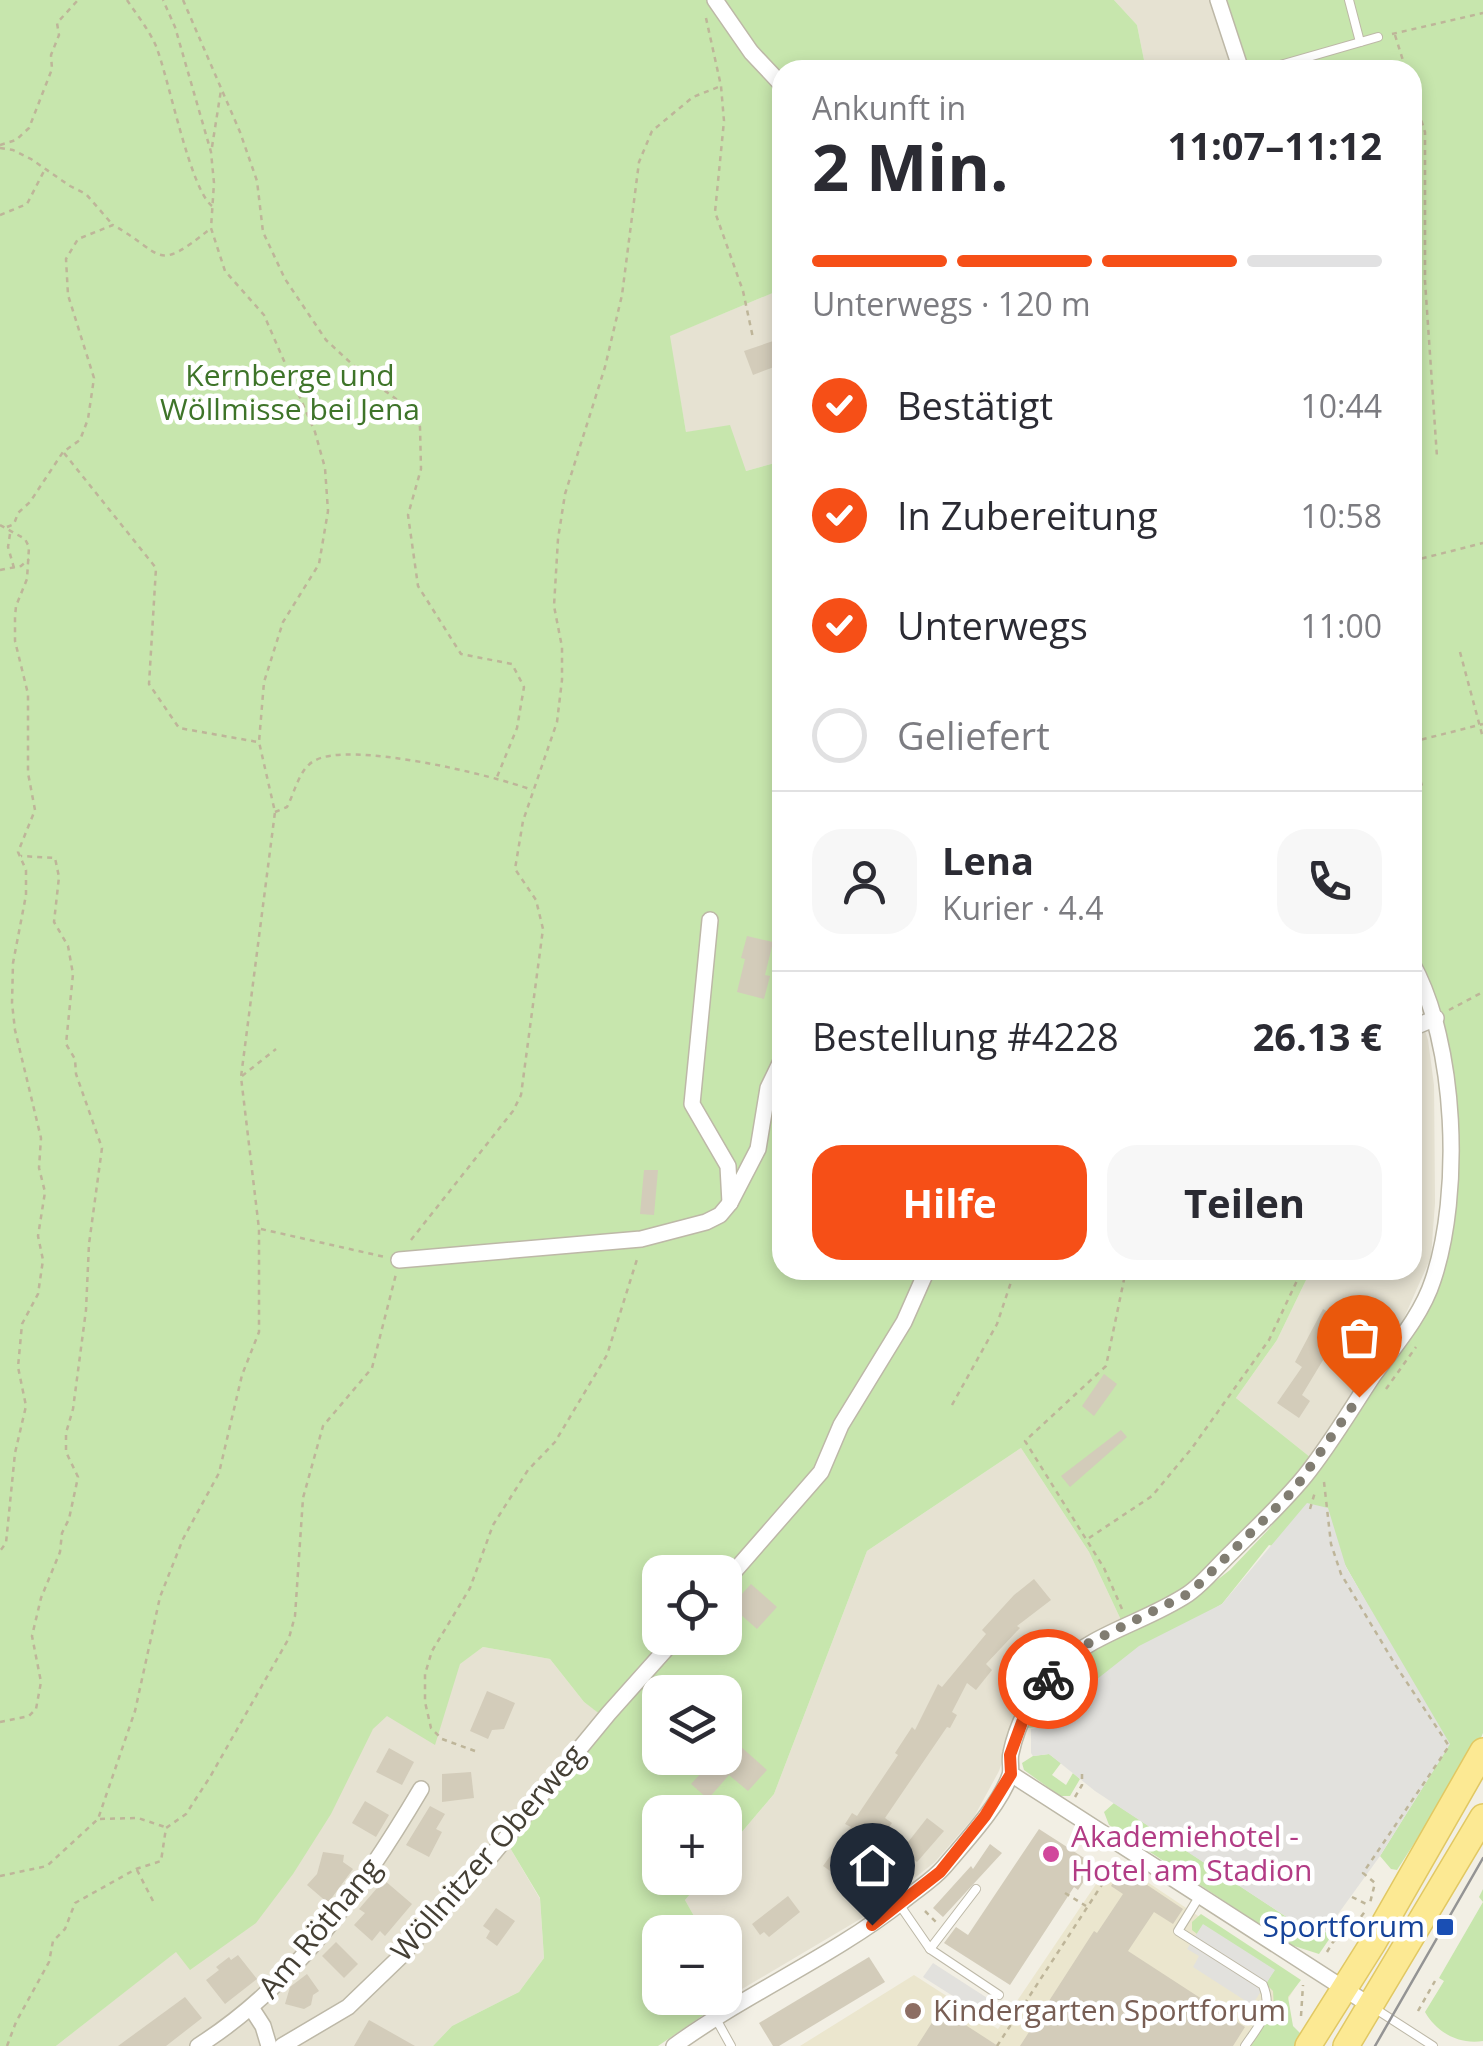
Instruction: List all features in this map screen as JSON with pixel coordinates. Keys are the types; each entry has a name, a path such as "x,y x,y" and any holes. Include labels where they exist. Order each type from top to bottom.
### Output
{"main road":[{"path":"1304,2034 1345,1989 1483,1751"},
{"path":"1346,2046 1483,1817"}],"street":[{"path":"715,0 751,52 772,74"},
{"path":"1218,0 1238,60"},
{"path":"710,920 692,1104 728,1166 730,1204"},
{"path":"674,2046 714,2016 872,1925 940,1872 985,1816 1011,1774 1010,1755 1028,1706 1057,1668 1089,1643 1190,1593 1308,1472 1414,1318 1432,1286 1443,1248 1450,1199 1449,1128 1436,1018 1422,981"},
{"path":"1422,1024 1436,1018"},
{"path":"398,1260 641,1239 706,1222 730,1204 758,1150 772,1079"},
{"path":"742,1563 821,1472 841,1425 924,1280"},
{"name":"Wöllnitzer Oberweg","path":"282,2046 348,2008 401,1956 492,1856 661,1655"},
{"path":"1011,1774 1371,2006"},
{"name":"Am Röthang","path":"198,2046 252,2010 292,1968 376,1864 421,1790"},
{"path":"252,2010 263,2026 269,2046"}],"lane":[{"path":"1349,0 1360,42"},
{"path":"1298,60 1378,38"},
{"path":"930,1949 976,1888"},
{"path":"1199,1897 1178,1931 1264,1985 1270,2000 1268,2010 1245,2046"},
{"path":"899,1904 930,1949 999,1995"},
{"path":"1371,2006 1433,2046"},
{"path":"714,2016 731,2046"}],"path":[{"path":"0,147 30,128 52,69 51,55 59,35 57,24 78,0"},
{"path":"127,0 158,50 202,198 213,207"},
{"path":"163,0 175,28 211,152"},
{"path":"183,0 257,181 263,232 285,279 326,340 366,377 404,404 420,427 421,469 408,515 418,586 461,654 512,664 524,687 517,728 497,776"},
{"path":"1378,38 1483,13"},
{"path":"706,18 724,120 716,212 753,338"},
{"path":"1394,34 1403,60"},
{"path":"7,2046 49,1962 53,1941 65,1929 76,1903 136,1869 160,1861 166,1828 186,1814 210,1777 289,1638 303,1498 323,1426 372,1368 398,1260 513,1111 521,1095 543,929 536,900 515,869 522,821 557,722 562,647 554,606 565,494 605,367 622,295 639,162 652,132 693,97 721,86"},
{"path":"0,1876 47,1866 98,1820 135,1711 160,1597 183,1538 220,1473 242,1375 259,1332 259,1229 242,1077 275,812 259,742 264,682 282,622 319,564 328,511 324,468 315,432 264,315 225,271 211,228 211,152 222,89"},
{"path":"1422,123 1425,281 1437,457"},
{"path":"0,147 13,150 86,194 113,225 161,257 187,248 211,228"},
{"path":"0,216 27,204 45,170"},
{"path":"2,527 14,524 63,452 80,440 88,420 94,378 68,295 66,259 78,239 113,225"},
{"path":"63,452 156,568 149,684 179,728 259,742"},
{"path":"0,1552 6,1543 15,1454 26,1406 18,1366 22,1324 38,1294 43,1260 38,1236 45,1192 39,1168 41,1138 14,1030 12,1002 13,963 26,895 26,870 18,852 35,810 27,762 28,694 15,642 15,617 30,558 25,539 2,527"},
{"path":"11,533 8,547 14,568"},
{"path":"1422,558 1483,543"},
{"path":"0,570 14,568 30,558"},
{"path":"1460,652 1483,738"},
{"path":"1422,739 1481,724"},
{"path":"275,812 287,806 304,770 316,759 353,755 407,758 497,776 533,790"},
{"path":"0,1722 29,1716 36,1709 40,1682 32,1636 60,1552 78,1477 66,1452 66,1434 86,1310 89,1244 102,1148 76,1074 75,1059 66,1044 73,974 68,946 54,922 59,878 55,858 20,856"},
{"path":"1436,1018 1483,992"},
{"path":"242,1077 276,1050"},
{"path":"259,1229 398,1260"},
{"path":"474,1751 442,1738 431,1728 425,1702 425,1674 432,1651 470,1588 492,1525 528,1470 554,1442 607,1355 628,1295 641,1239"},
{"path":"952,1405 997,1324 1012,1280"},
{"path":"1124,1280 1106,1366 1025,1441 1087,1540 1130,1623"},
{"path":"1087,1540 1152,1496 1192,1448 1269,1340 1297,1280"},
{"path":"1310,1509 1312,1496 1323,1478"},
{"path":"1326,1514 1330,1544 1341,1574 1449,1746 1363,1873 1375,1883 1369,1906 1352,1930 1327,1952"},
{"path":"1071,1802 1082,1785 1082,1773"},
{"path":"98,1820 138,1818 166,1828"},
{"path":"997,2046 1125,1849"},
{"path":"136,1869 153,1901"},
{"path":"1065,1893 1087,1907"},
{"path":"1352,1897 1369,1906"},
{"path":"1304,2034 1301,1988 1307,1981"},
{"path":"1418,2011 1435,1981"}],"shaded area":[{"path":"1114,0 1227,0 1246,60 1144,60 1137,25"},
{"path":"772,293 772,464 746,471 686,432 669,336"},
{"path":"1422,1022 1434,1085 1435,1203 1431,1257 1422,1277"},
{"path":"1306,1280 1421,1280 1404,1318 1310,1457 1236,1398 1277,1340"},
{"path":"1021,1448 1089,1552 1121,1620 1064,1649 1023,1703 999,1771 974,1817 935,1862 867,1915 742,1989 742,1915 693,1915 685,1900 689,1895 742,1895 742,1832 774,1794 867,1551"},
{"path":"1307,1503 1328,1508 1346,1567 1450,1744 1380,1856 1320,1939 1095,1791 1049,1754 1031,1753 1031,1729 1047,1726 1049,1717 1139,1646 1222,1604"},
{"path":"483,1647 550,1659 584,1702 602,1715 503,1836 540,1899 544,1958 519,1992 452,2026 433,2046 56,2046 137,1982 382,1719"},
{"path":"1113,1859 1298,1983 1259,2046 800,2046 914,1975 998,2029"},
{"path":"1203,1924 1275,1970 1252,2005 1193,1967 1199,1956 1187,1949"},
{"path":"933,1963 995,2003 986,2017 923,1977"}],"green space":[{"name":"Kernberge und Wöllmisse bei Jena","path":"0,0 1114,0 1137,25 1144,60 772,60 772,293 670,336 686,432 730,425 746,471 772,464 772,1280 1306,1280 1277,1340 1236,1398 1310,1457 1215,1564 1171,1597 1121,1620 1089,1552 1021,1448 867,1551 774,1794 742,1832 742,1795 642,1795 642,1895 689,1895 685,1900 693,1915 642,1915 642,2015 703,2015 658,2046 433,2046 452,2026 519,1992 544,1958 540,1898 503,1836 601,1715 584,1702 550,1659 483,1647 460,1664 435,1745 387,1716 373,1729 331,1814 256,1923 190,1970 176,1952 56,2046 0,2046"},
{"path":"1227,0 1483,0 1483,1733 1472,1759 1469,1758 1397,1870 1391,1869 1380,1856 1448,1747 1344,1563 1269,1545 1222,1604 1080,1691 1049,1717 1048,1726 1027,1728 1044,1695 1076,1660 1194,1598 1230,1570 1268,1530 1406,1340 1451,1233 1444,1029 1422,969 1422,60 1246,60"},
{"path":"1049,1754 1061,1763 1052,1775 1066,1785 1073,1773 1080,1779 1070,1796 1060,1796 1024,1770 1022,1763 1033,1756"},
{"path":"1114,1803 1320,1939 1337,1918 1347,1927 1330,1938 1319,1954 1291,1945 1109,1825 1104,1812"},
{"path":"1483,1902 1483,2041 1466,2041 1443,2031 1425,2012 1444,1981 1439,1978"},
{"path":"1201,1914 1301,1980 1288,1997 1293,2026 1301,2034 1294,2046 1251,2046 1274,2009 1273,1991 1266,1984 1274,1970 1203,1925 1197,1934 1192,1930 1192,1922"}],"building":[{"path":"772,341 772,368 753,375 744,351"},
{"path":"747,936 772,942 764,999 737,992 745,959 741,958"},
{"path":"644,1170 658,1170 654,1215 640,1214"},
{"path":"1323,1309 1346,1322 1302,1395 1310,1401 1299,1418 1277,1403 1302,1367 1295,1362"},
{"path":"1104,1374 1117,1384 1094,1416 1082,1406"},
{"path":"1121,1430 1127,1437 1070,1487 1061,1476"},
{"path":"1034,1579 1051,1600 1017,1626 1020,1628 986,1664 992,1670 976,1690 967,1683 952,1712 957,1715 950,1728 947,1727 885,1818 892,1823 884,1834 889,1837 882,1848 872,1846 846,1882 823,1866 851,1827 845,1824 852,1813 857,1816 912,1727 915,1730 938,1684 942,1687 986,1634 982,1630"},
{"path":"751,1584 777,1607 757,1629 742,1616 742,1594"},
{"path":"487,1691 515,1703 504,1729 492,1730 488,1739 470,1731"},
{"path":"389,1748 414,1762 402,1785 376,1772"},
{"path":"742,1748 767,1770 748,1791 729,1775 742,1775"},
{"path":"471,1772 474,1798 442,1802 442,1774"},
{"path":"699,1775 729,1775 712,1795 703,1795 691,1784"},
{"path":"365,1801 389,1815 376,1837 352,1823"},
{"path":"430,1806 445,1814 436,1829 442,1832 429,1857 406,1845"},
{"path":"927,1818 944,1831 917,1862 904,1852 905,1846"},
{"path":"1039,1829 1095,1865 1078,1890 1074,1887 1010,1985 944,1943 956,1927 968,1935"},
{"path":"990,1844 1002,1853 943,1917 933,1908 971,1866 973,1869"},
{"path":"323,1852 344,1855 343,1862 353,1869 328,1903 307,1885 317,1874"},
{"path":"1122,1868 1183,1909 1173,1924 1154,1912 1128,1951 1245,2027 1233,2046 1020,2046 1094,1931 1097,1933 1123,1894 1111,1886"},
{"path":"384,1880 412,1904 385,1936 380,1931 372,1941 354,1925 365,1913 359,1909"},
{"path":"788,1896 800,1912 769,1937 764,1932 760,1935 752,1924"},
{"path":"496,1908 515,1921 497,1946 486,1938 490,1931 483,1926"},
{"path":"336,1942 358,1964 344,1978 322,1956"},
{"path":"238,1955 257,1979 225,2004 206,1980 219,1970 216,1967"},
{"path":"869,1957 885,1982 773,2046 759,2023"},
{"path":"307,1974 319,1991 313,1995 311,2005 304,2009 285,2004 290,1987"},
{"path":"185,1997 202,2018 166,2046 118,2046"},
{"path":"946,2001 969,2016 964,2024 998,2046 917,2046"},
{"path":"369,2020 415,2046 354,2046"}],"tram line":[{"path":"1375,2046 1483,1858"}],"way so far":[{"path":"1048,1679 1089,1643 1190,1593 1294,1490 1359,1397"}],"place":[{"name":"Akademiehotel - Hotel am Stadion","path":"1051,1854"},
{"name":"Sportforum","path":"1445,1927"},
{"name":"Kindergarten Sportforum","path":"913,2011"}],"route":[{"path":"872,1925 940,1872 985,1816 1011,1774 1010,1755 1028,1706 1048,1679"}]}
